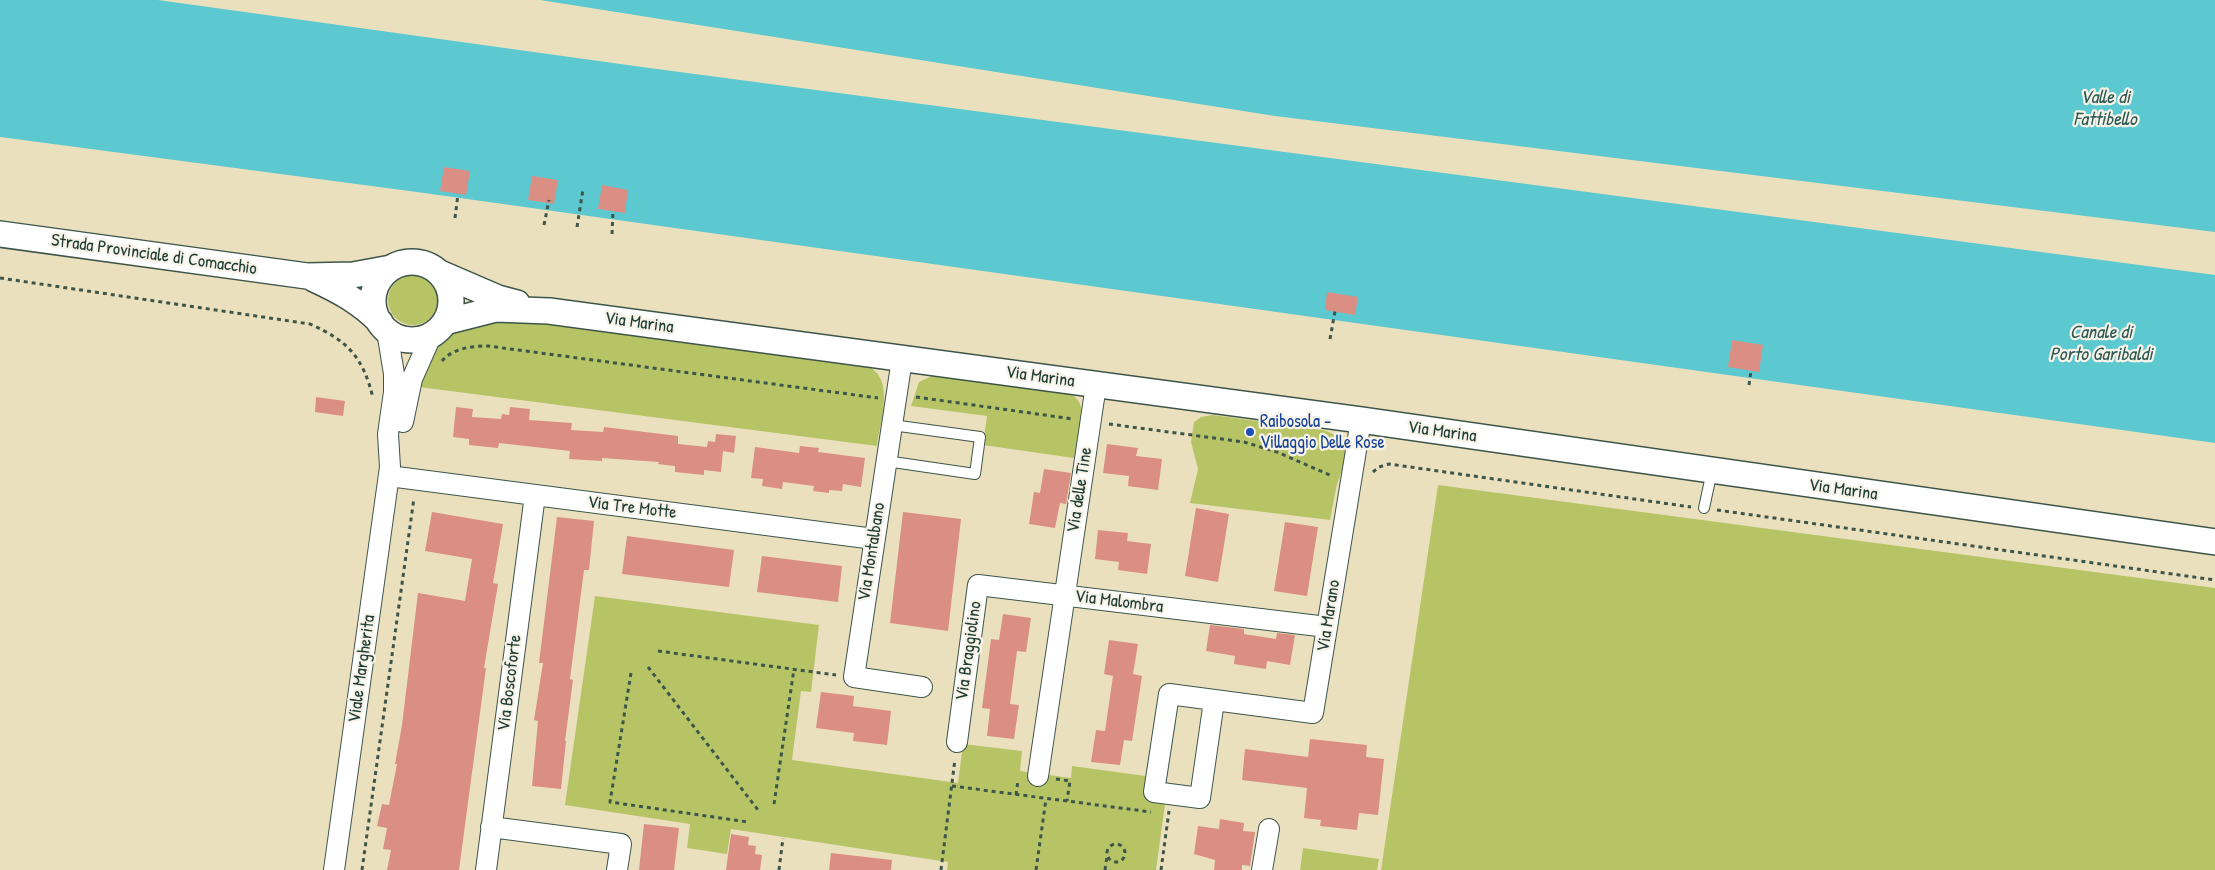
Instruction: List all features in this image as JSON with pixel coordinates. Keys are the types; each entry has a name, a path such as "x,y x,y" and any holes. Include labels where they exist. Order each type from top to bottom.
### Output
{"street":[{"name":"Strada Provinciale di Comacchio","path":"0,234 308,276 353,275 392,268"},
{"path":"417,262 425,264 440,273 446,280 451,297 449,314 439,328 425,338 409,340 384,326 374,310 374,294 380,279 399,264 417,262"},
{"name":"Via Marina","path":"440,273 498,298 549,311"},
{"name":"Strada Provinciale di Comacchio","path":"308,276 343,292 367,308 384,326"},
{"name":"Via Marina","path":"439,328 496,309 549,311 1362,420 2215,542"},
{"name":"Viale Margherita","path":"334,870 389,472 388,434 394,383 393,357 384,326"},
{"name":"Viale Margherita","path":"389,472 401,440 412,379 439,328"},
{"name":"Via Montalbano","path":"854,677 902,359"},
{"name":"Via delle Tine","path":"1063,596 1096,385"},
{"name":"Via Marano","path":"1214,701 1313,713 1362,420"},
{"name":"Via Tre Motte","path":"389,472 416,480 874,539"},
{"name":"Via Boscoforte","path":"486,870 535,495"},
{"name":"Via Braggiolino","path":"957,742 978,585 1063,596"},
{"name":"Via Malombra","path":"1029,775 1063,596 1327,626"},
{"path":"854,677 922,687"},
{"path":"1169,694 1214,701 1200,798 1154,792 1169,694"},
{"path":"491,827 621,844 617,870"},
{"path":"1262,870 1269,829"}],"lane":[{"path":"886,461 975,474 980,437 892,425"},
{"path":"1704,508 1712,471"}],"path":[{"path":"577,227 583,189"},
{"path":"455,218 458,194"},
{"path":"544,225 549,200"},
{"path":"612,234 613,211"},
{"path":"0,278 310,324 344,342 356,355 364,370 374,401"},
{"path":"1330,339 1335,312"},
{"path":"441,363 458,350 472,346 488,346 896,400 909,396 1244,442 1277,452 1322,473 1351,481 1360,481 1379,467 1389,464 2215,580"},
{"path":"1749,385 1751,371"},
{"path":"362,870 416,480"},
{"path":"658,651 854,677"},
{"path":"648,667 758,810"},
{"path":"774,804 794,670"},
{"path":"631,673 610,802 748,822"},
{"path":"942,870 957,742"},
{"path":"1016,795 1029,775"},
{"path":"1067,801 1070,781"},
{"path":"952,786 1169,815"},
{"path":"1161,870 1172,794"},
{"path":"1036,870 1046,798"},
{"path":"779,870 783,838"},
{"path":"1105,870 1107,856 1108,850 1111,846 1117,844 1124,849 1124,858 1119,862 1111,861 1107,856"}],"green space":[{"path":"408,275 418,275 431,282 438,295 438,305 431,318 418,325 408,325 399,321 392,314 388,305 388,295 392,286 399,279"},
{"path":"519,318 867,366 876,372 884,390 883,413 877,446 419,387 433,353 447,335 465,325"},
{"path":"938,375 1067,392 1076,398 1081,406 1082,413 1074,458 983,445 987,416 911,406 919,382"},
{"path":"1213,415 1323,430 1334,434 1344,446 1345,454 1330,520 1190,503 1198,469 1191,442 1194,422 1201,417"},
{"path":"1438,485 2215,588 2215,870 1381,870"},
{"path":"595,596 819,625 811,692 801,691 792,760 958,783 963,744 1022,751 1020,771 1071,778 1072,766 1153,777 1150,801 1165,804 1156,870 947,870 948,862 731,829 727,854 687,848 690,824 565,805"},
{"path":"1303,848 1379,859 1377,870 1300,870"}],"water":[{"name":"Canale di Porto Garibaldi","path":"0,0 158,0 642,67 2215,275 2215,443 417,192 0,137"},
{"name":"Valle di Fattibello","path":"540,0 2215,0 2215,232 1275,116"}],"building":[{"path":"444,167 470,171 466,195 440,191"},
{"path":"532,176 558,180 554,204 528,200"},
{"path":"602,185 628,190 625,213 598,209"},
{"path":"1327,292 1358,297 1355,315 1325,310"},
{"path":"1732,340 1763,345 1759,372 1728,367"},
{"path":"316,397 345,401 343,416 315,412"},
{"path":"456,407 473,409 472,417 501,419 502,414 509,415 510,407 530,409 529,420 572,423 571,430 603,432 604,427 678,436 678,444 707,447 708,441 715,442 716,434 736,436 734,453 723,451 721,472 704,470 704,475 675,472 675,466 658,464 659,462 602,458 602,461 569,459 570,451 499,443 498,448 469,445 469,439 453,437"},
{"path":"1107,444 1138,448 1136,456 1162,459 1158,490 1128,486 1129,476 1103,473"},
{"path":"800,446 819,448 818,452 865,458 861,487 843,484 842,491 829,490 829,493 813,491 814,486 783,482 782,489 762,486 763,479 751,478 755,447 799,453"},
{"path":"1044,469 1071,473 1066,504 1060,503 1055,528 1029,524 1034,492 1040,493"},
{"path":"1196,508 1229,514 1218,582 1185,576"},
{"path":"432,512 503,524 493,583 498,584 484,668 486,668 459,870 387,870 391,850 383,849 387,828 377,826 382,804 389,805 397,764 395,764 402,725 418,593 465,601 472,559 425,551"},
{"path":"903,512 961,519 948,631 890,623"},
{"path":"557,517 594,521 589,570 584,570 570,679 573,680 561,789 532,786 538,721 534,720 543,663 539,663"},
{"path":"1285,522 1318,527 1307,596 1274,591"},
{"path":"1098,530 1128,533 1127,541 1151,544 1147,574 1118,570 1119,562 1095,559"},
{"path":"627,536 734,550 729,587 622,574"},
{"path":"762,556 842,566 838,602 757,592"},
{"path":"1003,614 1031,618 1026,652 1017,651 1010,704 1019,705 1014,739 987,736 990,709 982,708 991,639 999,640"},
{"path":"1210,625 1244,629 1244,634 1276,639 1277,633 1295,635 1290,665 1267,661 1266,669 1234,664 1235,656 1206,651"},
{"path":"1109,640 1138,644 1133,674 1142,676 1132,741 1124,740 1120,765 1091,762 1096,730 1105,731 1113,676 1104,674"},
{"path":"821,692 854,696 853,706 891,711 887,745 853,741 854,733 816,728"},
{"path":"1310,739 1367,745 1366,757 1384,759 1378,815 1359,813 1357,830 1320,826 1321,820 1304,818 1307,788 1242,780 1245,749 1308,757"},
{"path":"1220,819 1244,823 1243,831 1255,832 1250,866 1242,865 1242,870 1214,870 1215,860 1194,854 1198,826 1219,829"},
{"path":"644,824 679,828 674,870 639,870"},
{"path":"731,834 749,837 748,845 756,846 755,854 762,855 760,870 726,870"},
{"path":"831,853 892,860 891,870 829,870"}],"place":[{"name":"Raibosola - Villaggio Delle Rose","path":"1250,432"}]}
